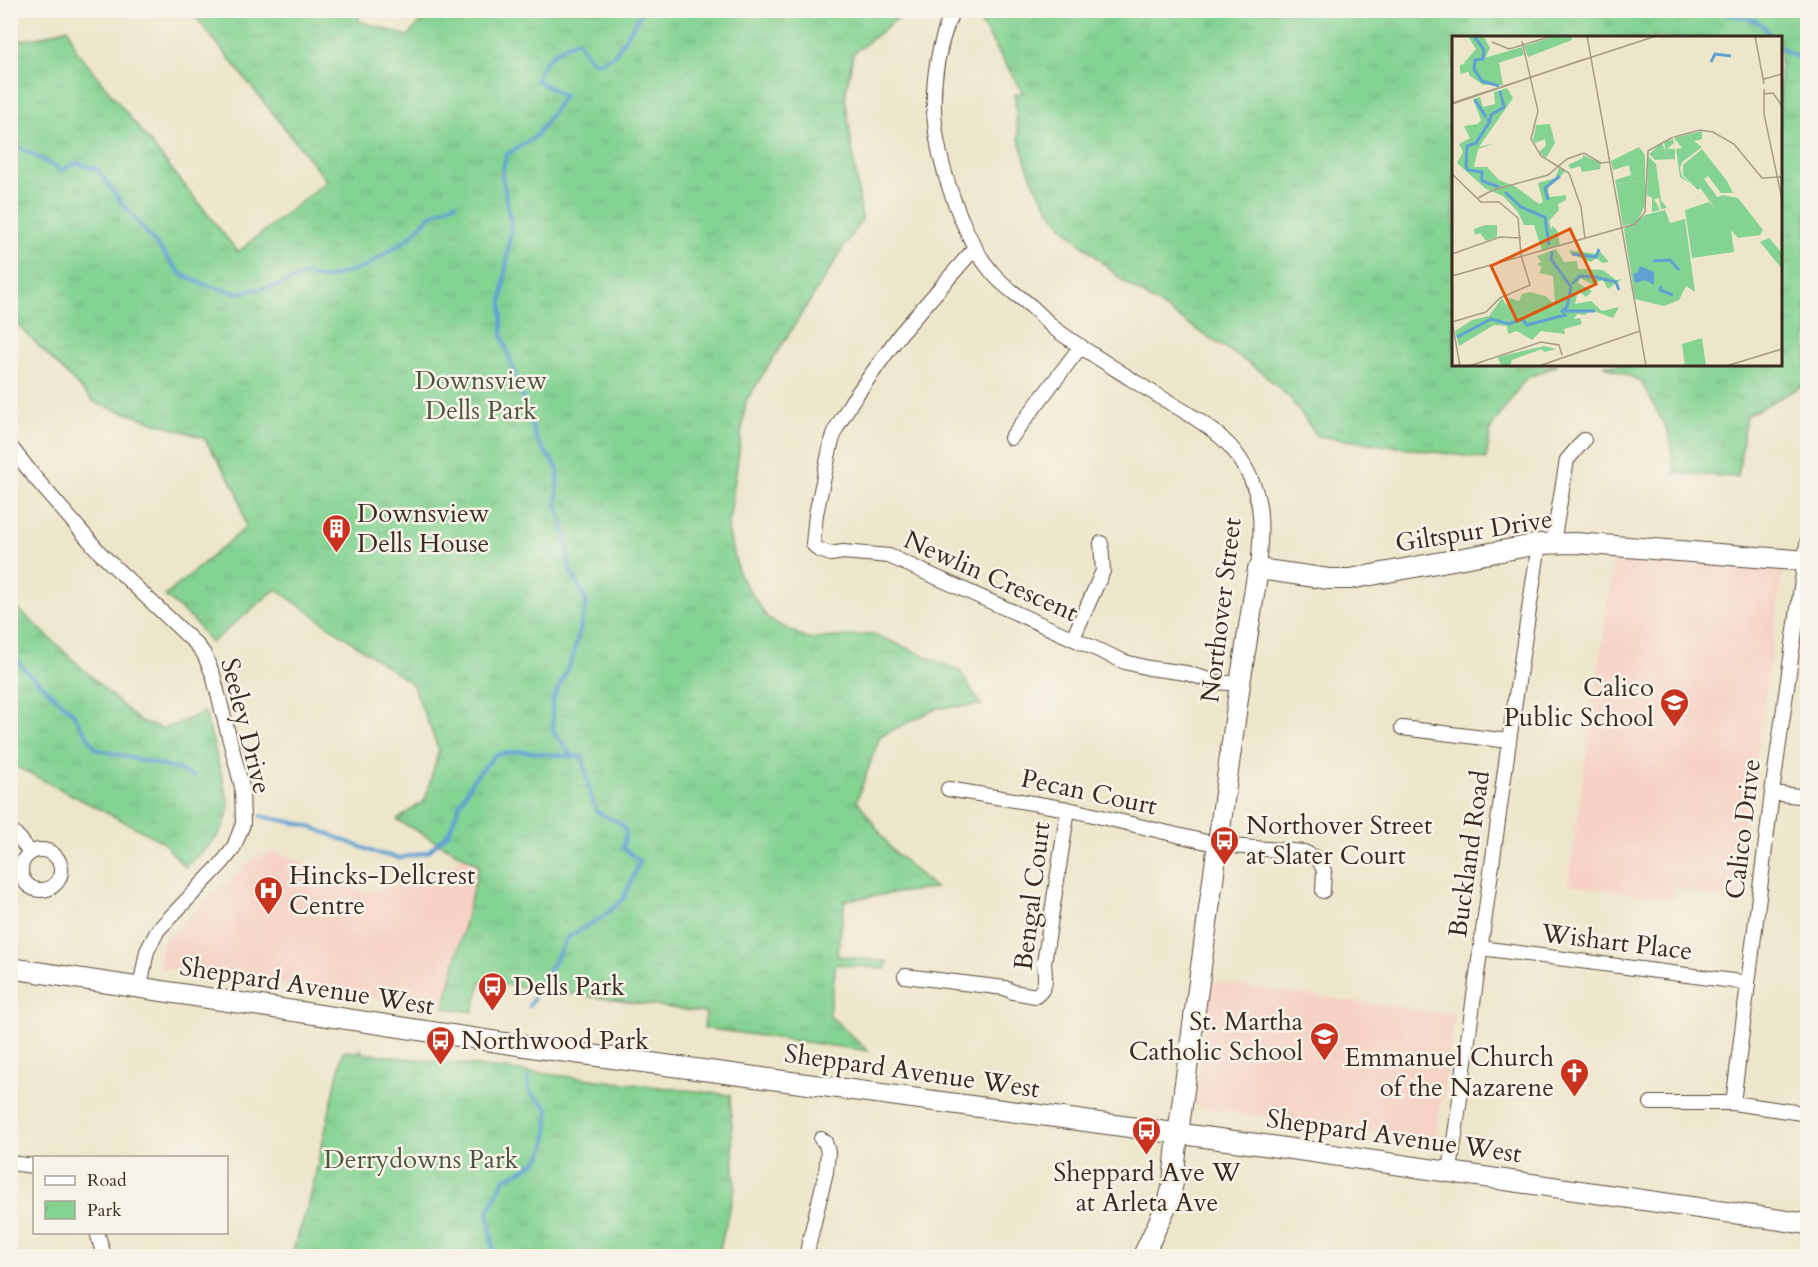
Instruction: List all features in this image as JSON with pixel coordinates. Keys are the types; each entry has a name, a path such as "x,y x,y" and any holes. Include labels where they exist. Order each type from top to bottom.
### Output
{"main road":[{"name":"Giltspur Drive","path":"1258,568 1329,579 1350,579 1546,543 1576,543 1805,561"},
{"name":"Northover Street","path":"1143,1257 1169,1200 1173,1183 1240,684 1258,568"},
{"name":"Sheppard Avenue West","path":"10,968 538,1048 1450,1171 1808,1224"}],"street":[{"name":"Northover Street","path":"950,18 938,54 933,82 935,134 951,191 974,249 991,272 1054,328 1215,431 1235,452 1254,487 1260,506 1262,522 1258,568"},
{"name":"Newlin Crescent","path":"974,249 901,333 852,401 836,429 816,514 813,544 819,550 831,554 843,552 889,556 1125,662 1240,684"},
{"path":"1011,438 1081,346"},
{"name":"Buckland Road","path":"1450,1171 1509,741 1546,543 1567,460 1584,440"},
{"name":"Seeley Drive","path":"10,446 100,554 204,654 213,675 242,787 243,824 233,849 213,874 158,930 147,951 140,987"},
{"name":"Calico Drive","path":"1733,1104 1772,793 1808,538"},
{"path":"1073,638 1103,571 1101,543"},
{"path":"1402,728 1509,741"},
{"name":"Pecan Court","path":"948,789 1068,809 1219,845 1304,852 1318,859 1321,864 1324,871 1323,891"},
{"path":"1772,793 1808,797"},
{"name":"Bengal Court","path":"905,976 1005,988 1013,992 1036,996 1042,991 1045,985 1044,963 1068,809"},
{"path":"10,831 20,839 30,853"},
{"name":"Wishart Place","path":"1481,948 1748,983"},
{"path":"1651,1104 1733,1104 1808,1114"},
{"path":"806,1257 826,1172 828,1152 821,1139"},
{"path":"10,1163 33,1166"},
{"path":"97,1234 104,1257"}],"shaded area":[{"name":"Calico Public School","path":"1614,558 1783,570 1736,900 1676,888 1674,899 1568,885"},
{"path":"275,852 299,861 341,885 366,892 429,878 463,856 479,865 444,1008 159,968 162,941 253,858"},
{"name":"St. Martha Catholic School","path":"1211,982 1455,1015 1435,1142 1195,1107"}],"green space":[{"name":"Downsview Dells Park","path":"191,11 361,11 358,21 408,36 430,11 907,11 853,54 845,97 862,219 746,401 728,530 739,575 768,619 808,639 874,634 960,671 981,705 938,708 880,736 857,800 892,850 935,888 845,900 837,956 888,962 885,969 836,964 829,1015 868,1051 704,1028 706,1013 481,981 473,1012 444,1008 479,865 397,820 425,800 439,750 413,685 276,589 211,643 194,621 165,596 246,527 237,491 204,438 95,403 11,318 10,42 40,37 68,28 76,50 238,252 327,181"},
{"path":"974,11 1807,11 1807,383 1746,416 1738,477 1675,473 1669,434 1641,381 1605,366 1782,366 1782,36 1452,36 1452,366 1556,366 1525,379 1491,428 1486,459 1317,436 1290,398 1259,370 1124,282 1065,229 1037,189 1027,166 1016,119 1015,94 1023,93"},
{"path":"11,602 139,721 164,729 205,712 229,804 220,832 185,867 162,841 15,766 10,759"},
{"name":"Derrydowns Park","path":"361,1049 362,1053 730,1095 735,1187 718,1256 291,1256 309,1203 343,1051 359,1052"}],"waterway":[{"path":"573,757 553,731 552,701 572,660 587,602 570,570 566,536 557,505 558,469 537,441 502,335 502,300 511,226 502,174 506,155 536,136 564,96 536,80 547,60 557,51 577,40 591,60 599,63 615,54 643,10"},
{"path":"1725,10 1725,14 1758,22 1769,36"},
{"path":"1782,48 1794,56 1808,56"},
{"path":"10,146 19,147 61,170 77,163 97,169 120,201 181,274 205,285 237,293 277,286 306,275 324,279 365,267 409,238 431,215 456,203"},
{"path":"10,652 26,671 72,712 96,749 180,770 194,777"},
{"path":"261,816 306,825 376,853 399,858 428,852 449,832 472,781 495,755 520,751 582,756 590,794 597,812 621,824 626,831 623,848 640,861 623,899 604,916 568,937 529,1006"},
{"path":"494,1256 488,1212 505,1178 538,1160 546,1145 548,1108 530,1093 528,1078"}],"place":[{"name":"Downsview Dells House","path":"336,554"},
{"name":"Calico Public School","path":"1675,728"},
{"name":"Northover Street at Slater Court","path":"1225,866"},
{"name":"Hincks-Dellcrest Centre","path":"268,916"},
{"name":"Dells Park","path":"492,1012"},
{"name":"St. Martha Catholic School","path":"1324,1062"},
{"name":"Northwood Park","path":"440,1066"},
{"name":"Emmanuel Church of the Nazarene","path":"1575,1098"},
{"name":"Sheppard Ave W at Arleta Ave","path":"1147,1156"}]}
